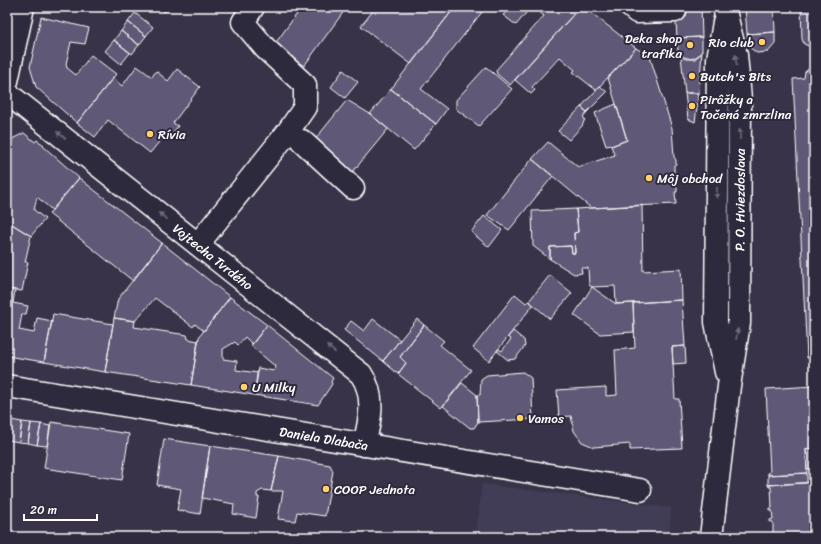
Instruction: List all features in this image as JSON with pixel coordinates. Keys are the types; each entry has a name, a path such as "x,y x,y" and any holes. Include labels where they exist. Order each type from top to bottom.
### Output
{"street":[{"path":"7,81 23,7"},
{"path":"198,244 287,133 305,107 305,85 265,48 243,22 253,7"},
{"path":"631,7 637,12 675,10"},
{"name":"P. O. Hviezdoslava","path":"711,537 729,386 739,323 740,99 736,55 724,11"},
{"name":"Vojtecha Tvrdého","path":"7,93 361,374 369,391 370,418 364,445"},
{"path":"302,142 353,188"},
{"name":"Daniela Dlabača","path":"7,386 640,490"}],"shaded area":[{"path":"482,484 671,508 669,537 476,537"}],"building":[{"path":"158,7 169,7 165,12"},
{"path":"302,7 347,7 304,66 274,45"},
{"path":"376,7 455,7 411,64 361,26"},
{"path":"455,7 486,7 421,89 447,109 436,124 391,89"},
{"path":"504,7 531,7 516,25 503,15 508,10"},
{"path":"580,7 510,85 497,74 496,70 544,16 535,8"},
{"path":"580,7 584,7 636,48 596,90 573,72 575,70 560,57 532,87 535,90 531,94 515,80"},
{"path":"675,7 701,7 702,37 677,38"},
{"path":"745,7 774,7 775,32 747,34"},
{"path":"801,7 814,7 814,358 807,358 793,79 804,78 805,72 812,66 811,47 804,44 802,39"},
{"path":"135,13 153,27 146,36 128,22"},
{"path":"41,17 89,28 85,44 71,42 66,64 67,68 76,75 91,55 116,74 77,123 36,87 30,67"},
{"path":"128,22 146,36 139,45 121,31"},
{"path":"121,31 139,45 132,54 114,40"},
{"name":"Rio club","path":"775,32 775,44 768,52 757,53 749,47 747,34"},
{"name":"Deka shop trafika","path":"702,37 702,51 700,55 691,59 681,56 678,52 677,38"},
{"path":"114,40 130,53 121,64 105,51"},
{"path":"636,48 650,57 672,128 674,157 676,160 676,164 674,165 674,185 677,186 677,192 675,192 676,204 591,208 532,159 548,142 578,167 615,155 611,146 627,140 608,78"},
{"name":"Butch's Bits","path":"702,51 699,93 685,93 681,56 685,59 695,59"},
{"path":"137,66 152,77 156,71 168,81 177,69 200,87 173,123 178,126 168,140 163,137 150,153 108,120 95,137 77,123 113,78 122,86"},
{"path":"486,67 512,89 479,126 456,109 456,100"},
{"path":"343,70 358,82 345,98 331,87"},
{"path":"600,86 607,92 587,112 581,107"},
{"path":"391,89 436,124 414,150 370,114"},
{"name":"Pirôžky a Točená zmrzlina","path":"685,93 699,93 695,122 688,119"},
{"path":"347,100 370,114 388,129 351,174 313,142"},
{"path":"616,104 627,140 611,146 606,146 595,113"},
{"path":"581,107 587,112 583,117 585,119 582,126 569,140 558,131"},
{"path":"24,133 35,142 37,140 44,145 43,146 79,178 52,210 37,197 34,210 45,219 31,236 7,221 7,164 12,139"},
{"path":"532,159 553,176 509,230 487,215"},
{"path":"79,178 162,243 133,281 49,214"},
{"path":"642,205 643,271 681,269 682,300 616,304 615,286 592,287 589,285 588,268 581,268 582,273 574,274 550,259 550,247 571,246 572,253 575,253 574,233 578,232 576,209"},
{"path":"576,209 578,232 574,233 575,253 572,253 571,246 550,247 550,259 533,246 532,211"},
{"path":"484,216 502,230 489,247 471,232"},
{"path":"7,221 31,236 25,262 28,262 22,291 7,289"},
{"path":"162,243 230,297 204,331 195,324 193,327 155,298 135,321 114,318 118,299"},
{"path":"550,275 572,293 550,319 529,301"},
{"path":"592,287 616,304 633,303 634,332 600,334 574,315"},
{"path":"7,289 15,290 13,303 28,306 26,314 22,314 19,330 34,333 37,318 52,321 44,362 7,356"},
{"path":"515,294 526,303 529,301 533,305 489,361 473,348"},
{"path":"230,297 267,325 252,344 245,337 238,345 235,342 223,349 223,359 237,361 236,370 258,373 254,395 191,385 199,337"},
{"path":"682,300 685,346 672,347 675,399 679,399 682,448 630,450 630,444 594,447 582,442 574,431 571,416 559,417 557,390 606,387 606,396 617,395 615,350 635,348 633,303"},
{"path":"53,314 113,324 105,372 44,362"},
{"path":"114,318 135,321 134,327 187,335 188,339 198,341 191,385 105,372"},
{"path":"373,319 400,340 383,361 344,330 351,321 364,331"},
{"path":"417,319 424,325 400,357 406,363 398,374 383,361"},
{"path":"267,325 333,378 331,382 332,384 318,405 254,395 258,368 274,371 276,367 251,346"},
{"path":"424,325 444,341 440,345 471,370 441,408 398,374 406,363 400,357"},
{"path":"513,331 524,340 525,346 515,359 508,360 497,351 498,349 502,351 511,339 508,337"},
{"path":"685,346 686,363 673,364 672,347"},
{"path":"523,372 531,378 533,419 478,422 477,395 480,395 481,379 487,375"},
{"path":"462,383 477,395 478,422 474,428 470,428 443,406"},
{"path":"814,386 814,448 806,449 807,473 768,475 770,472 766,389"},
{"path":"11,420 22,422 19,442 8,440"},
{"path":"22,422 31,423 28,443 19,442"},
{"path":"51,422 129,434 122,480 44,468"},
{"path":"31,423 41,424 37,445 28,443"},
{"path":"41,424 50,426 47,446 37,445"},
{"path":"164,439 210,446 200,514 177,510 181,489 157,485"},
{"path":"210,446 279,456 271,491 262,490 257,493 257,497 259,497 256,518 233,514 234,504 202,498"},
{"path":"814,448 814,469 807,469 806,449"},
{"path":"279,456 330,465 333,471 325,516 297,512 295,521 278,519 283,491 271,491"},
{"path":"807,473 807,483 768,485 768,475"},
{"path":"814,482 814,537 773,537 773,522 770,522 770,520 773,519 772,510 770,511 770,508 772,508 771,487 768,485"}],"place":[{"name":"Rio club","path":"762,42"},
{"name":"Deka shop trafika","path":"690,45"},
{"name":"Butch's Bits","path":"692,76"},
{"name":"Pirôžky a Točená zmrzlina","path":"692,106"},
{"name":"Rívia","path":"150,134"},
{"name":"Môj obchod","path":"649,178"},
{"name":"U Milky","path":"244,387"},
{"name":"Vamos","path":"520,418"},
{"name":"COOP Jednota","path":"326,489"}]}
